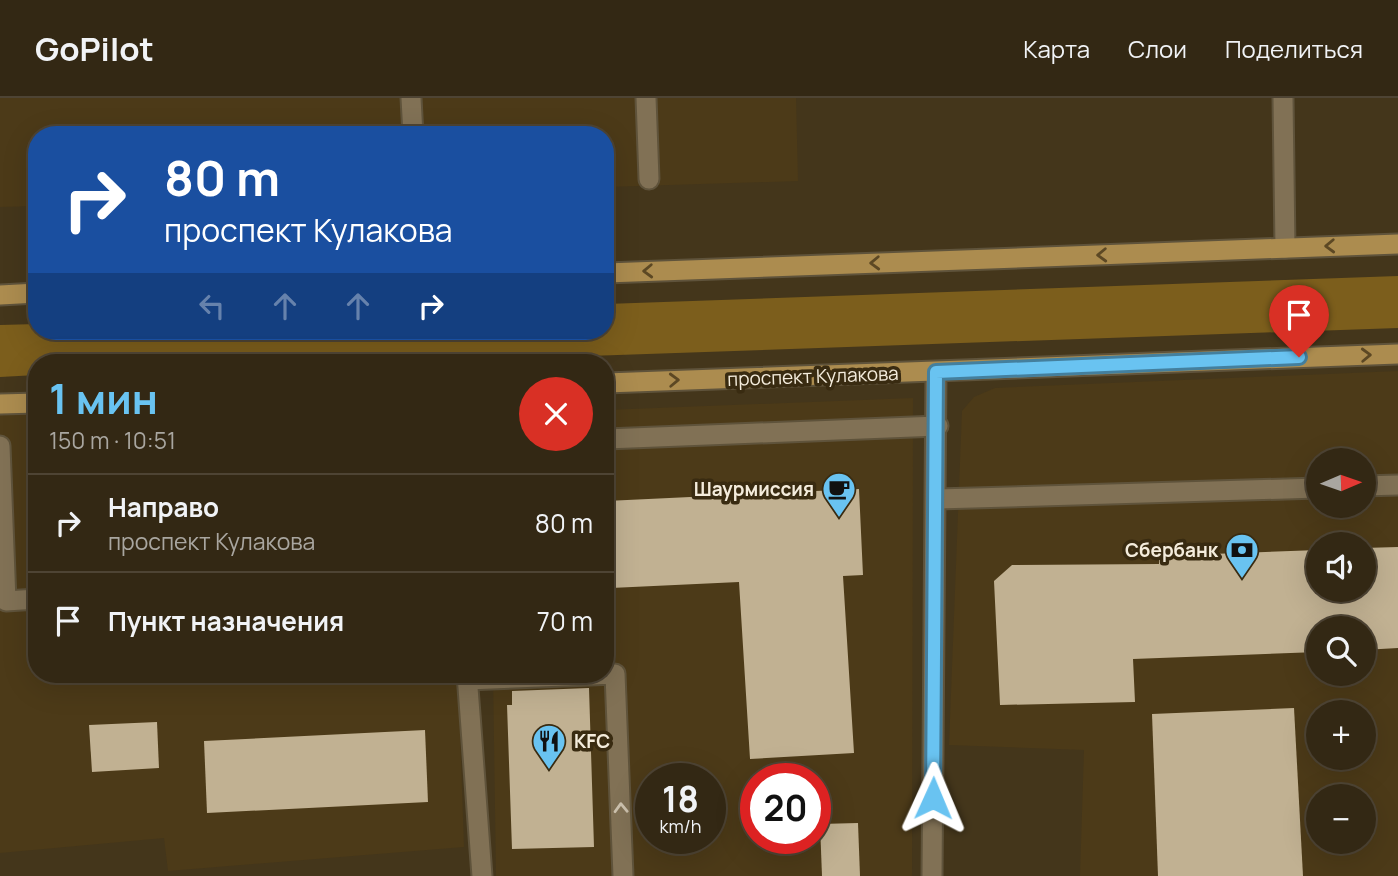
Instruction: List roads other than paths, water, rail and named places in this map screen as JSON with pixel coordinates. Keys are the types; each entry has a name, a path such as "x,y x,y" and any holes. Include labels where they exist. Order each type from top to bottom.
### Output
{"main road":[{"path":"614,273 1398,244"},
{"path":"0,295 28,293"},
{"name":"проспект Кулакова","path":"614,383 1398,354"},
{"path":"0,404 28,403"}],"street":[{"path":"411,98 412,126"},
{"path":"646,98 649,179"},
{"path":"1283,98 1285,248"},
{"path":"932,876 938,426 936,372"},
{"path":"614,439 938,426"},
{"path":"0,446 6,601 28,600"},
{"path":"1376,486 1398,485"},
{"path":"937,499 1306,488"},
{"path":"614,674 623,876"},
{"path":"467,683 482,876"}],"place":[{"name":"Шаурмиссия","path":"839,519"},
{"name":"Сбербанк","path":"1242,580"},
{"name":"KFC","path":"549,771"}]}
